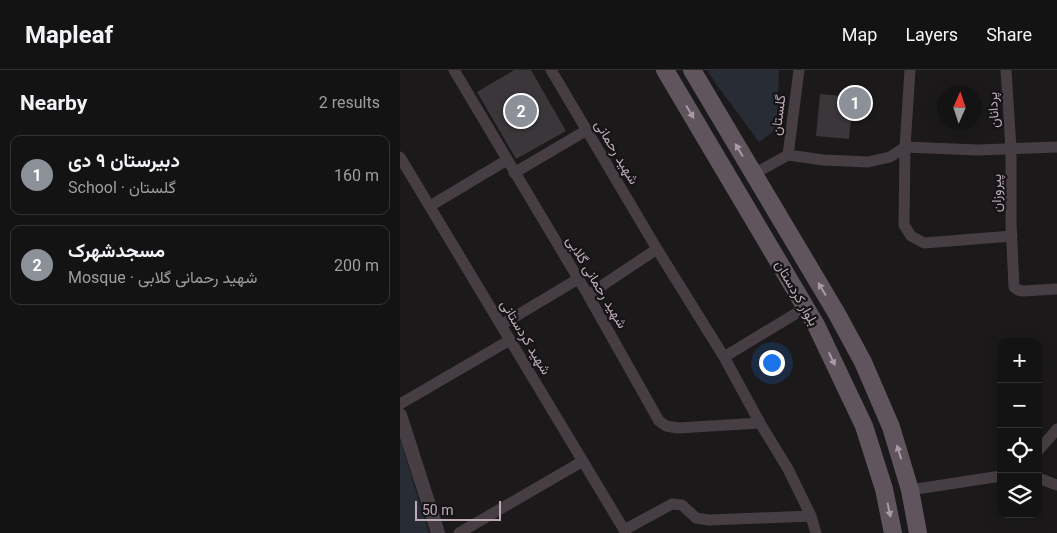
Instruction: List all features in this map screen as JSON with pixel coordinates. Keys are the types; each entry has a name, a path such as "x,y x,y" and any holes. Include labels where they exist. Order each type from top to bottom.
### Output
{"main road":[{"name":"بلوار کردستان","path":"665,70 816,325 864,426 884,489 893,533"},
{"name":"بلوار کردستان","path":"692,70 837,314 863,362 891,427 910,490 918,533"},
{"path":"748,209 767,197"},
{"path":"816,325 837,314"}],"street":[{"name":"شهید رحمانی گلابی","path":"454,70 588,296 659,421 666,426 678,428 760,424"},
{"name":"شهید رحمانی","path":"551,70 657,249 724,357 760,424 788,469 812,516 816,533"},
{"name":"گلستان","path":"754,174 788,155 799,70"},
{"path":"910,70 905,147 904,225 912,236 924,243 1012,236"},
{"name":"پردانان","path":"1006,70 1011,149"},
{"path":"514,173 587,130"},
{"path":"788,155 823,160 868,162 890,157 905,147 978,150 1057,147"},
{"name":"پیروزان","path":"1011,149 1014,287 1024,291 1057,290"},
{"name":"شهید کردستانی","path":"400,157 625,531"},
{"path":"430,206 507,160"},
{"path":"588,296 657,249"},
{"path":"501,325 578,279"},
{"path":"724,357 806,308"},
{"path":"400,404 510,340"},
{"path":"400,414 438,533"},
{"path":"1042,446 1057,429"},
{"path":"459,533 583,461"},
{"path":"910,490 997,477"},
{"path":"1042,479 1057,485"},
{"path":"625,531 672,504 682,505 696,518 709,520 812,516"}],"shaded area":[{"path":"707,70 779,70 777,129 759,142"},
{"path":"400,439 429,533 400,533"}],"building":[{"path":"514,70 531,70 566,131 516,159 477,92"},
{"path":"820,94 853,97 849,139 816,136"}],"place":[{"name":"دبیرستان ۹ دی","path":"855,103"},
{"name":"مسجدشهرک","path":"521,111"}]}
